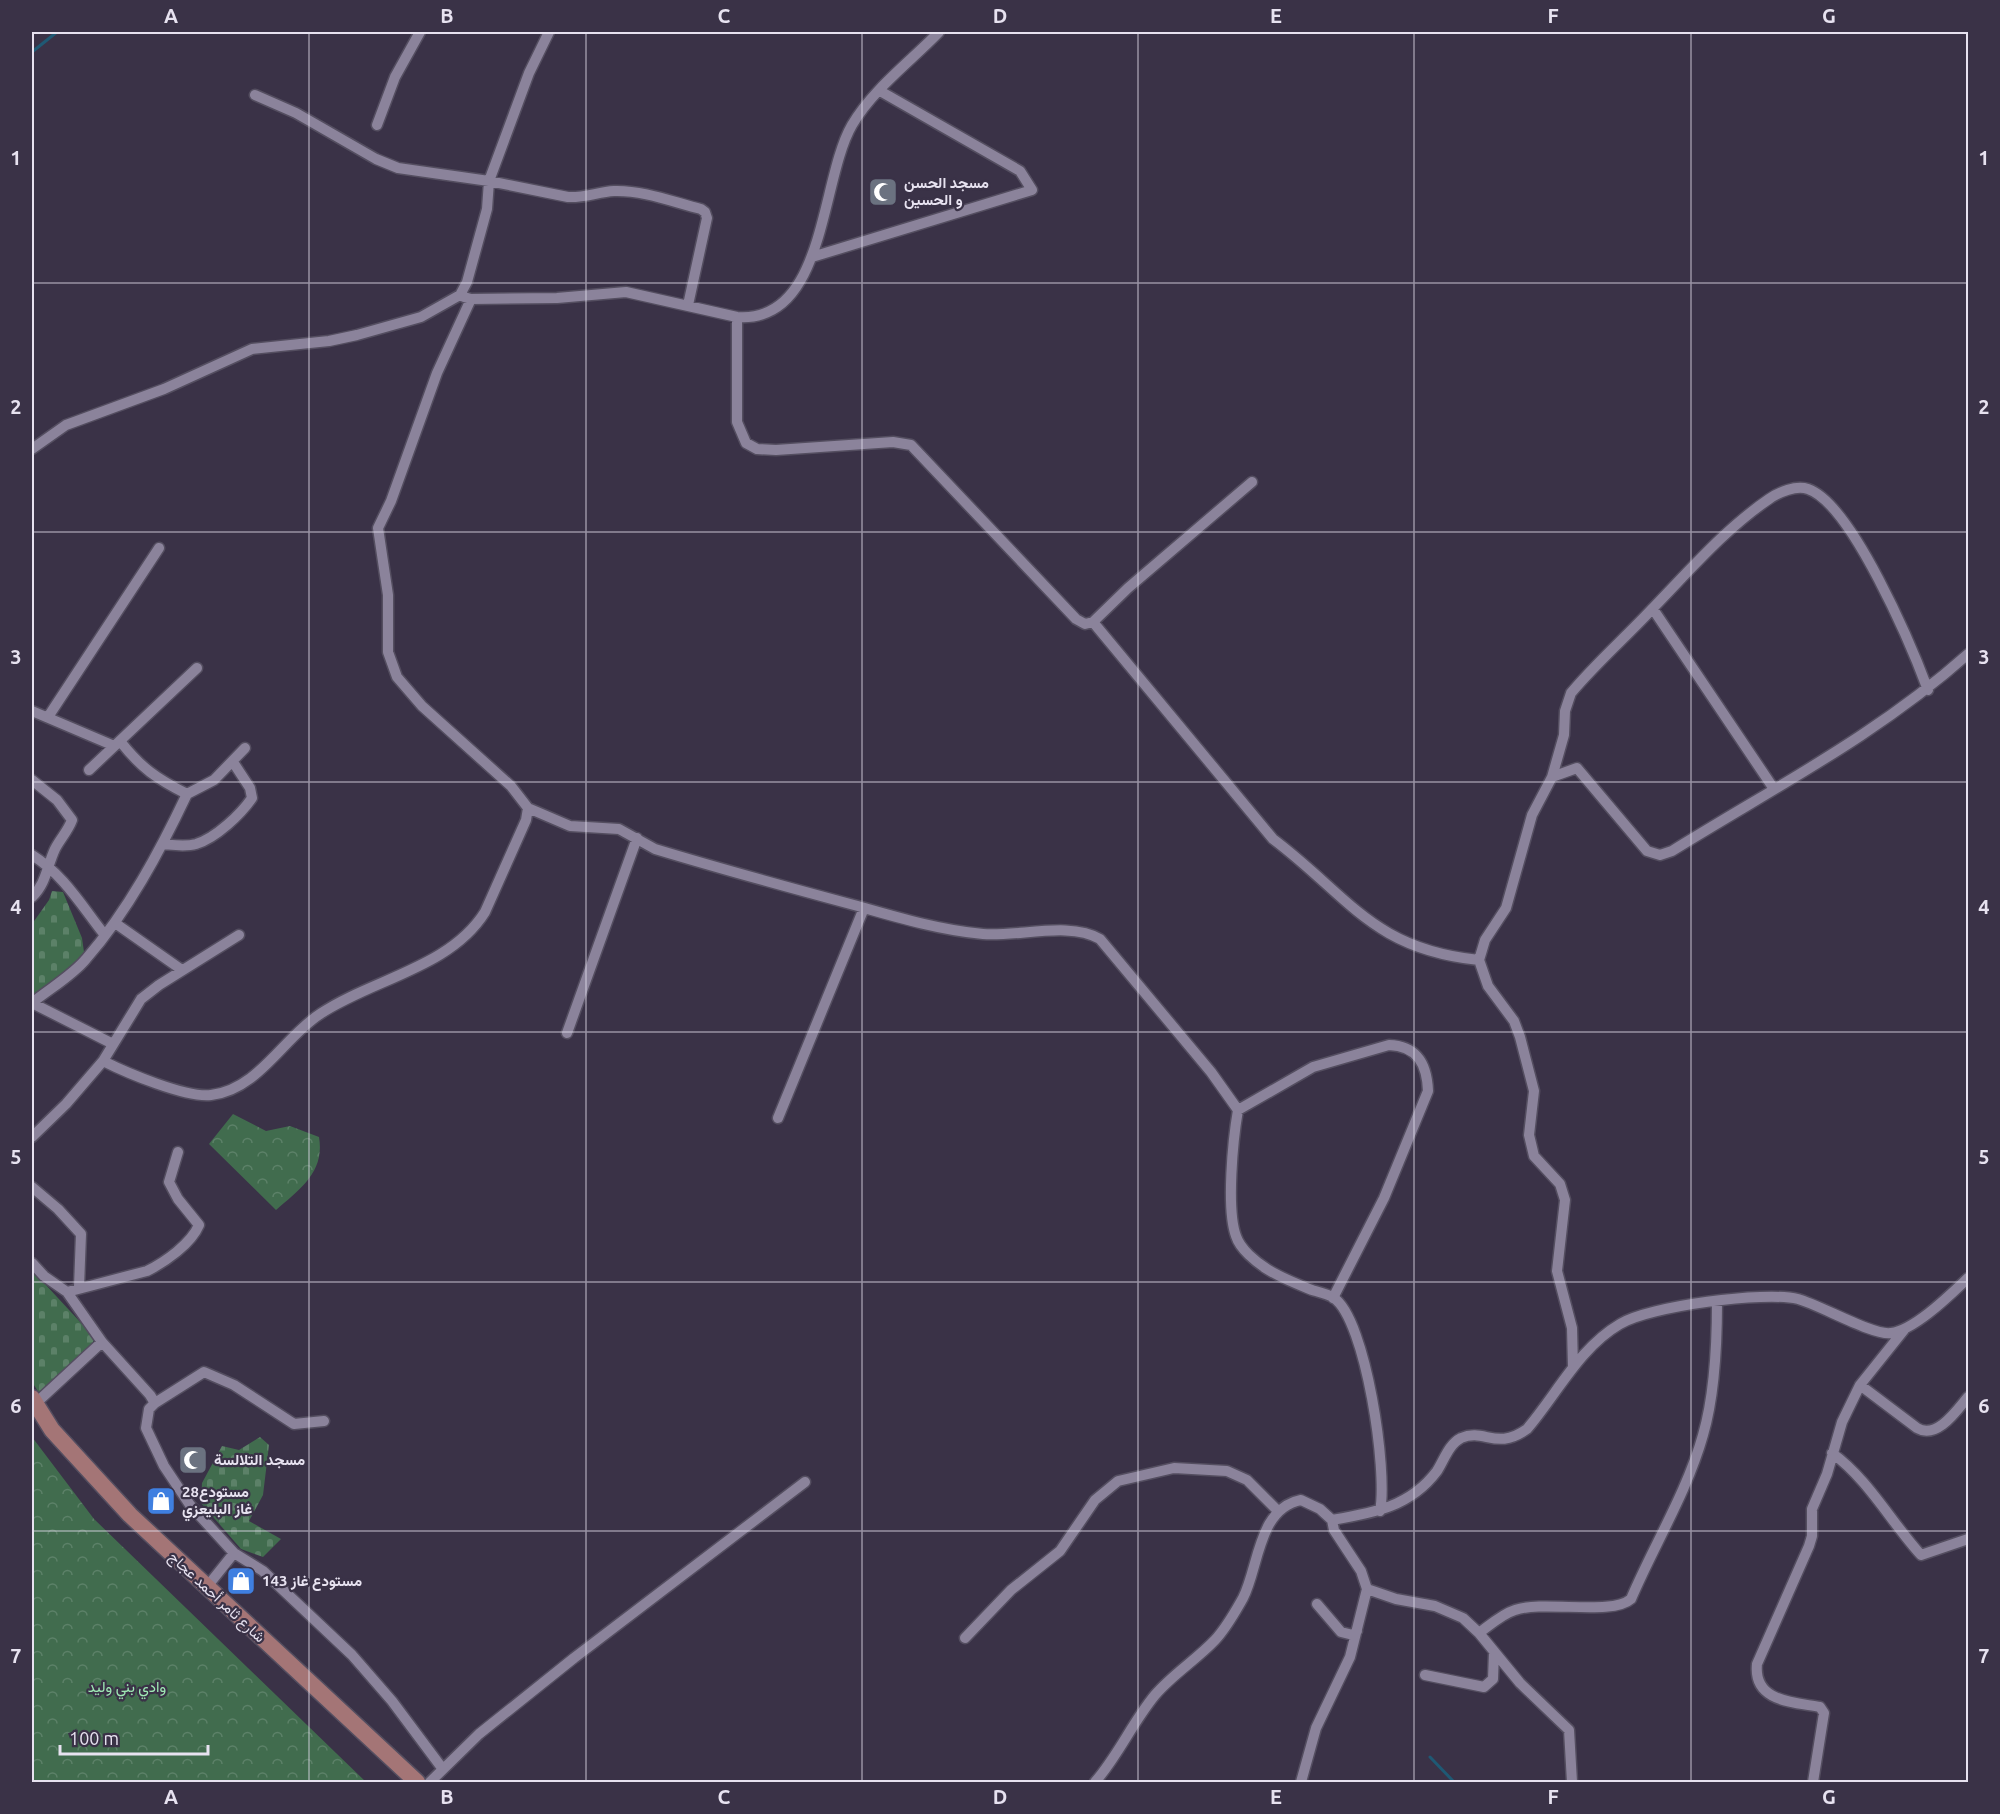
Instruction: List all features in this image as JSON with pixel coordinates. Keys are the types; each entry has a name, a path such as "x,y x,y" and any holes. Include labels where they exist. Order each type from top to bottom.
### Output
{"main road":[{"name":"شارع ثامر أحمد عجاج","path":"33,1401 52,1430 72,1454 123,1508 206,1588 417,1782"}],"street":[{"path":"377,125 395,77 420,32"},
{"path":"549,32 529,74 489,181 487,209 465,297 391,501 378,528 388,595 388,652 397,677 422,706 511,786 528,808 570,826 613,828 666,852 864,908 952,930 1012,935 1075,931 1090,933 1100,939 1212,1072 1238,1110 1232,1162 1233,1216 1236,1238 1253,1258 1268,1269 1333,1298 1346,1310 1373,1397 1383,1478 1380,1511"},
{"path":"32,449 66,425 164,389 252,349 328,341 357,335 421,317 465,297 557,298 626,292 750,318 773,310 794,291 803,279 812,257 842,144 854,123 880,91 939,32"},
{"path":"812,257 1032,190 1020,171 880,91"},
{"path":"255,94 296,113 376,159 398,168 489,181 568,197 579,198 614,191 640,194 701,209 707,218 688,305"},
{"path":"737,316 737,422 746,443 757,449 776,450 893,442 911,446 1076,619 1084,624 1093,622 1128,588 1252,482"},
{"path":"1573,1367 1572,1328 1557,1271 1565,1200 1563,1189 1534,1156 1529,1135 1534,1091 1521,1037 1514,1021 1488,986 1479,960 1485,940 1506,908 1532,815 1552,777 1564,735 1565,711 1570,693 1715,543 1770,498 1790,489 1808,489 1823,500 1840,519 1873,569 1895,609 1928,690"},
{"path":"48,717 159,548"},
{"path":"1653,609 1774,789"},
{"path":"1093,622 1273,839 1299,858 1359,915 1400,941 1423,950 1479,960"},
{"path":"1552,777 1577,768 1647,851 1660,855 1672,851 1843,750 1928,690 1968,654"},
{"path":"89,770 197,668"},
{"path":"32,711 116,743 157,779 187,794"},
{"path":"113,1044 32,1003 79,967 115,923 162,844 187,794 214,780 245,748"},
{"path":"162,844 183,846 204,841 246,807 252,798 250,788 233,762"},
{"path":"32,780 62,806 72,820 55,850 50,867 32,897"},
{"path":"103,1061 145,1079 201,1095 225,1092 243,1082 260,1070 319,1014 343,1000 408,970 467,935 485,912 526,820 528,808"},
{"path":"567,1033 637,838"},
{"path":"32,855 50,867 79,898 104,934"},
{"path":"778,1118 864,908"},
{"path":"115,923 182,970"},
{"path":"32,1136 66,1104 103,1061 141,999 182,970 239,935"},
{"path":"1238,1110 1313,1067 1389,1045 1401,1045 1422,1059 1427,1073 1428,1091 1384,1198 1333,1298"},
{"path":"67,1292 156,1267 195,1233 199,1225 171,1189 169,1182 178,1152"},
{"path":"32,1187 58,1209 81,1234 80,1287"},
{"path":"32,1263 44,1276 67,1292 102,1342 155,1403"},
{"path":"1813,1782 1824,1713 1820,1707 1768,1694 1758,1682 1756,1671 1778,1612 1809,1546 1812,1536 1811,1512 1827,1474 1842,1422 1860,1385 1904,1329 1968,1278"},
{"path":"1332,1520 1395,1506 1429,1480 1453,1444 1461,1438 1477,1436 1512,1439 1527,1429 1573,1367 1608,1332 1630,1318 1655,1311 1772,1297 1798,1299 1882,1333 1904,1329"},
{"path":"1479,1633 1515,1610 1560,1605 1612,1607 1631,1599 1681,1492 1704,1434 1711,1389 1716,1302"},
{"path":"1882,1333 1888,1348"},
{"path":"33,1401 102,1342"},
{"path":"324,1421 294,1424 288,1422 234,1385 204,1372 148,1409 146,1428 164,1466 190,1505 234,1552 263,1571 352,1655 392,1701 442,1768"},
{"path":"1860,1385 1917,1428 1927,1432 1937,1429 1968,1397"},
{"path":"1832,1453 1856,1472 1874,1499 1921,1555 1968,1539"},
{"path":"965,1638 1011,1590 1060,1551 1095,1500 1118,1481 1133,1475 1174,1468 1227,1471 1247,1480 1278,1511"},
{"path":"429,1782 479,1734 574,1658 805,1482"},
{"path":"1095,1782 1154,1696 1172,1676 1214,1641 1230,1620 1250,1582 1264,1537 1278,1511 1301,1500 1320,1509 1332,1520 1334,1530 1361,1571 1366,1589 1350,1657 1316,1728 1301,1782"},
{"path":"206,1588 234,1552"},
{"path":"1366,1589 1395,1599 1435,1606 1453,1612 1479,1633 1520,1683 1569,1730 1572,1782"},
{"path":"1317,1604 1341,1632 1353,1635 1357,1631"},
{"path":"1425,1675 1484,1687 1492,1679 1494,1652"}],"green space":[{"path":"52,891 63,892 82,938 84,952 67,973 32,997 32,924 49,900"},
{"path":"233,1114 266,1131 290,1126 319,1137 318,1160 309,1179 276,1210 209,1144"},
{"path":"32,1270 95,1338 86,1357 41,1396 32,1382"},
{"name":"وادي بني وليد","path":"32,1437 94,1519 366,1782 32,1782"},
{"path":"260,1437 269,1445 263,1495 249,1521 281,1539 263,1557 241,1549 201,1503 202,1483 222,1446 239,1450"}],"waterway":[{"path":"32,52 57,32"},
{"path":"1430,1757 1454,1782"}],"place":[{"name":"مسجد الحسن و الحسين","path":"883,192"},
{"name":"مسجد التلالسة","path":"193,1460"},
{"name":"28مستودع غاز البليعزي","path":"161,1501"},
{"name":"مستودع غاز 143","path":"241,1581"}]}
